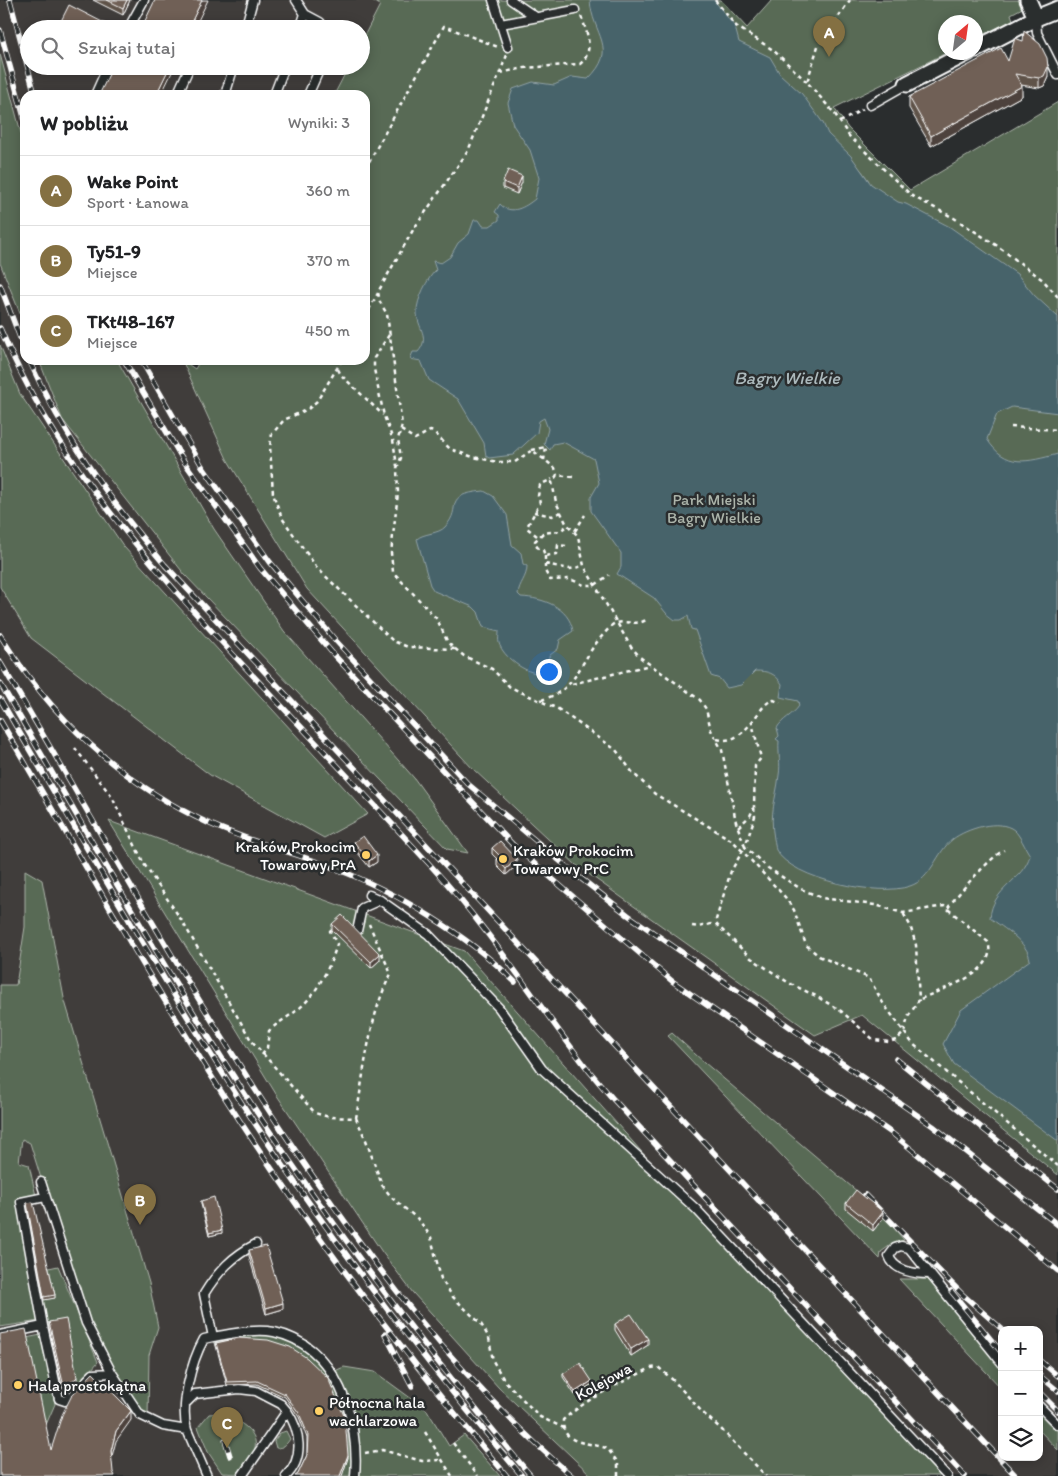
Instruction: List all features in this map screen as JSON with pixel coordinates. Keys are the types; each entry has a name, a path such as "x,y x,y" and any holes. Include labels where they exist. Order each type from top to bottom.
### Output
{"street":[{"path":"1028,0 1036,18"},
{"path":"983,45 1036,18 1058,9"},
{"path":"907,84 954,60"}],"lane":[{"path":"133,20 144,0"},
{"path":"247,20 253,0"},
{"path":"296,0 305,14 316,20"},
{"path":"493,0 508,47"},
{"path":"511,0 536,18"},
{"path":"501,24 577,10"},
{"path":"303,20 305,14"},
{"path":"1036,18 1037,33 1058,75"},
{"path":"97,90 104,75"},
{"path":"179,90 186,75"},
{"path":"227,90 232,75"},
{"path":"276,90 282,75"},
{"path":"310,90 317,75"},
{"path":"870,106 907,84"},
{"path":"369,895 380,900 428,934 499,1008 542,1068 696,1209 947,1476"},
{"path":"357,931 362,908 380,900"},
{"path":"41,1182 86,1322 112,1373 140,1415 163,1426 187,1430"},
{"path":"45,1197 21,1202 43,1326 59,1399 65,1401 69,1399 93,1374 112,1373"},
{"path":"213,1337 204,1294 216,1275 238,1253 256,1244"},
{"path":"930,1274 919,1274 899,1268 890,1260 889,1256 895,1248 901,1246 909,1248 998,1358"},
{"path":"0,1335 43,1326"},
{"path":"207,1476 184,1419 190,1376 199,1348 204,1340 213,1337 273,1332 291,1338 309,1349 326,1364 342,1392 350,1412 355,1434 355,1476"},
{"path":"187,1402 195,1394 239,1389 256,1391 281,1404 294,1421 299,1439 298,1454 286,1476"},
{"path":"1043,1410 1058,1425"},
{"path":"242,1476 287,1411"}],"path":[{"path":"715,0 736,26 773,50 808,82 849,136 912,196 954,218 996,245 1043,280 1058,297"},
{"path":"808,82 818,46 850,0"},
{"path":"500,73 524,68 580,64 586,58 589,41 577,10"},
{"path":"370,160 444,26 496,47 508,47 508,53 468,151 413,230 370,307"},
{"path":"840,122 870,106"},
{"path":"378,292 380,302 387,314 389,335 395,360 401,430 398,439 401,458 397,468"},
{"path":"389,335 374,358 384,416 393,440 397,468 398,493 392,553 393,572 437,619 448,642 464,656 492,669 510,687 541,700 616,750 633,772 655,794 733,842 785,897 794,910 806,945 819,956 869,978 913,1044 1058,1166"},
{"path":"340,365 317,401 308,409 284,420 272,434 270,446 275,504 282,518 317,568 393,641 408,647 455,649"},
{"path":"338,368 341,375 384,416"},
{"path":"1011,427 1058,430"},
{"path":"401,430 415,439 430,431 434,432 450,449 473,457 498,462 515,462 532,450 546,448 544,460"},
{"path":"532,450 555,468 558,475"},
{"path":"537,536 528,528 534,512 540,503 538,496 540,485 558,475 573,477"},
{"path":"552,479 554,496 568,525 578,536 584,566 631,647 651,665 700,700 722,750 738,827 745,847 781,876 822,898 875,905 903,913 940,906 948,908 988,942 989,954 981,968 952,985 919,1000 908,1017 904,1033 896,1040 889,1042 874,1040 841,1011 790,983 751,958 714,923"},
{"path":"534,512 552,516 562,512"},
{"path":"575,531 585,515"},
{"path":"537,536 546,532 560,531 568,525"},
{"path":"537,536 535,544 543,550 550,580 563,578 584,585 595,586 609,574"},
{"path":"545,556 557,554 558,545 566,546"},
{"path":"545,564 570,569 584,566"},
{"path":"616,622 641,623 646,620"},
{"path":"572,684 591,650 616,622"},
{"path":"541,700 558,694 572,684 651,665"},
{"path":"716,738 724,740 735,738 752,723 768,702 774,700 780,703"},
{"path":"714,923 731,871 745,847 755,816 755,766 761,758 752,723"},
{"path":"75,748 112,797 144,864 182,921 234,1014 262,1055 288,1080 309,1108 316,1113 329,1117 356,1118"},
{"path":"738,827 750,816 754,807"},
{"path":"948,908 966,885 997,854 1004,850"},
{"path":"362,908 390,974 384,987 369,1043 356,1118 382,1185 392,1198 418,1219 432,1237 441,1279 453,1297 481,1324 489,1338 493,1361 504,1380 540,1417 564,1428 569,1438 575,1442 608,1449 618,1463 618,1476"},
{"path":"903,913 916,945 919,1000"},
{"path":"692,926 699,927 714,923"},
{"path":"262,1055 267,1048 269,1031 304,1004 327,971 337,944 330,931 336,924"},
{"name":"Kolejowa","path":"564,1428 562,1420 590,1400 609,1388 651,1368 658,1367 674,1380 703,1413 766,1476"},
{"path":"424,1432 452,1476"},
{"path":"453,1444 478,1476"},
{"path":"356,1456 382,1450 422,1461 442,1460"}],"shaded area":[{"path":"0,0 380,0 381,4 370,25 370,20 20,20 20,75 344,75 337,90 20,90 20,365 184,365 227,459 307,589 473,769 576,865 862,1015 1058,1176 1058,1476 0,1476"}],"green space":[{"name":"Park Miejski Bagry Wielkie","path":"372,0 721,0 747,28 772,0 1023,0 1026,6 1011,14 1013,20 983,35 983,15 938,15 938,57 834,108 848,128 910,190 1058,102 1058,1175 862,1015 815,1035 576,865 473,769 307,589 227,459 184,365 189,365 195,369 197,365 370,365 370,90 337,90 344,75 370,75 370,24 380,5","holes":["794,127 825,136 861,170 869,181"]},
{"path":"0,54 20,129 20,313 0,263"},
{"path":"0,345 20,394 124,547 368,814 324,838 210,775 31,638 0,587"},
{"path":"41,365 120,365 214,529 284,631 414,778 468,853 447,849 185,575 62,419"},
{"path":"109,821 464,951 709,1228 940,1476 593,1476 590,1474 499,1388 413,1293 382,1252 276,1094"},
{"path":"25,870 42,880 64,998 149,1283 158,1327 149,1355 148,1419 140,1415 86,1323 30,1143 22,1139 19,1162 29,1165 36,1196 18,1199 18,1207 39,1321 0,1327 0,985 16,985 25,927"},
{"path":"672,1033 878,1209 904,1240 892,1244 881,1252 880,1259 668,1036"},
{"path":"58,1266 98,1362 77,1386 66,1326 47,1329 41,1300 55,1298 49,1268"},
{"path":"899,1279 927,1279 936,1286 998,1363 998,1385"},
{"path":"273,1331 309,1349 333,1375 337,1370 344,1367 375,1372 427,1410 449,1446 464,1435 500,1476 342,1476 348,1458 348,1430 340,1406 327,1381 239,1341 216,1346 213,1337"},
{"path":"41,1335 55,1404 45,1427 26,1338"},
{"path":"222,1413 243,1425 254,1438 253,1453 239,1474 222,1473 208,1452 198,1427 209,1414"},
{"path":"1043,1415 1058,1429 1058,1450 1043,1434"},
{"path":"286,1431 290,1439 284,1446 276,1448 274,1441 280,1433"}],"water":[{"name":"Bagry Wielkie","path":"590,0 714,0 735,27 739,42 770,57 780,74 802,94 823,123 828,134 851,156 871,184 898,202 906,204 950,227 1017,274 1034,295 1058,317 1058,413 1012,407 997,414 987,439 994,449 1002,455 1018,461 1027,461 1058,454 1058,1141 954,1064 943,1044 961,1010 1030,960 1025,947 1020,941 990,918 996,899 1022,871 1030,855 1016,832 1008,827 992,825 983,826 959,835 947,844 924,878 910,886 896,889 859,887 838,883 799,870 785,861 776,850 773,829 773,813 780,767 779,741 776,739 779,736 777,728 799,706 798,701 780,697 782,684 774,675 764,671 755,671 741,685 727,688 720,679 711,676 695,630 691,629 688,616 681,620 675,620 666,613 654,598 617,574 621,567 621,553 591,511 591,497 599,483 594,459 563,442 553,444 550,450 544,444 548,429 544,418 539,421 537,433 513,455 489,458 486,456 484,443 458,399 429,380 421,361 410,359 413,352 418,352 422,347 423,337 417,307 423,290 436,270 433,261 441,263 450,257 458,243 469,234 474,220 479,220 483,226 490,226 499,220 499,215 495,212 500,204 504,208 513,210 527,205 535,199 539,178 530,150 513,125 508,103 513,89 533,82 554,85 572,77 588,79 597,68 602,58 603,50"},
{"path":"484,491 493,496 507,515 512,545 521,553 523,564 527,566 518,594 521,597 538,599 554,605 561,610 571,623 573,631 560,640 558,649 550,655 540,673 528,671 510,659 499,643 499,631 483,627 478,612 473,607 434,591 430,585 417,539 445,527 453,514 457,499 470,493"}],"building":[{"path":"107,0 127,0 123,8"},
{"path":"155,0 202,0 192,20 145,20"},
{"path":"69,5 98,20 62,20"},
{"path":"1024,31 1040,44 1047,58 1048,67 1044,76 1039,78 1015,74 1022,86 931,136 909,97 978,60 983,60 983,58 1001,48 1008,61 1015,38 1023,41"},
{"path":"109,75 166,75 158,90 101,90"},
{"path":"508,170 522,176 517,188 503,182"},
{"path":"363,836 377,855 369,861 354,842"},
{"path":"500,841 517,859 506,869 497,859 500,856 492,848"},
{"path":"342,915 380,954 371,962 332,924"},
{"path":"856,1190 883,1212 873,1225 846,1203"},
{"path":"214,1197 222,1230 209,1233 201,1201"},
{"path":"33,1202 55,1295 44,1297 27,1203"},
{"path":"266,1246 283,1303 266,1308 249,1250"},
{"path":"631,1314 648,1339 631,1349 615,1324"},
{"path":"66,1319 77,1377 67,1387 64,1387 49,1322"},
{"path":"26,1329 51,1450 62,1415 72,1395 93,1373 131,1411 116,1431 111,1451 115,1476 0,1476 0,1334"},
{"name":"Północna hala wachlarzowa","path":"239,1338 268,1340 290,1347 307,1358 328,1378 345,1418 348,1455 340,1476 295,1476 298,1474 307,1455 308,1435 299,1413 285,1394 257,1381 227,1382 216,1343"},
{"path":"580,1363 592,1381 575,1392 563,1374"}],"railway":[{"path":"10,0 20,38"},
{"path":"0,30 20,103"},
{"path":"30,75 34,90"},
{"path":"0,285 20,338"},
{"path":"0,328 45,418 100,499 130,537 229,650 453,891 494,942 570,1046 613,1099 965,1476"},
{"path":"31,365 42,388 73,442 107,492 165,565 1016,1476"},
{"path":"127,365 185,463 260,568 334,655 515,847 672,981 893,1134 1058,1271"},
{"path":"144,365 202,466 270,562 336,641 468,784 579,877 628,915 933,1126 1058,1225"},
{"path":"0,635 41,693 65,720 117,767 146,788 176,807 224,830 320,863 359,878 383,890 454,932 497,965 515,982"},
{"path":"0,662 211,1019 317,1182 382,1273 416,1316 489,1398 529,1438 572,1476"},
{"path":"0,683 160,958 262,1120 293,1166 392,1302 460,1390 531,1476"},
{"path":"0,699 155,963 283,1166 381,1302 450,1390 522,1476"},
{"path":"0,720 118,922 240,1121 302,1213 368,1303 507,1476"},
{"path":"896,1059 1058,1189"},
{"path":"865,1195 962,1294 998,1326"},
{"path":"951,1291 998,1348"},
{"path":"385,1334 412,1386"},
{"path":"1043,1363 1058,1376"},
{"path":"1043,1378 1058,1391"},
{"path":"1043,1396 1058,1411"},
{"path":"225,1440 230,1456"}],"place":[{"name":"Wake Point","path":"829,57"},
{"name":"Kraków Prokocim Towarowy PrA","path":"366,855"},
{"name":"Kraków Prokocim Towarowy PrC","path":"503,859"},
{"name":"Ty51-9","path":"140,1225"},
{"name":"Hala prostokątna","path":"18,1385"},
{"name":"Północna hala wachlarzowa","path":"319,1411"},
{"name":"TKt48-167","path":"227,1448"}]}
